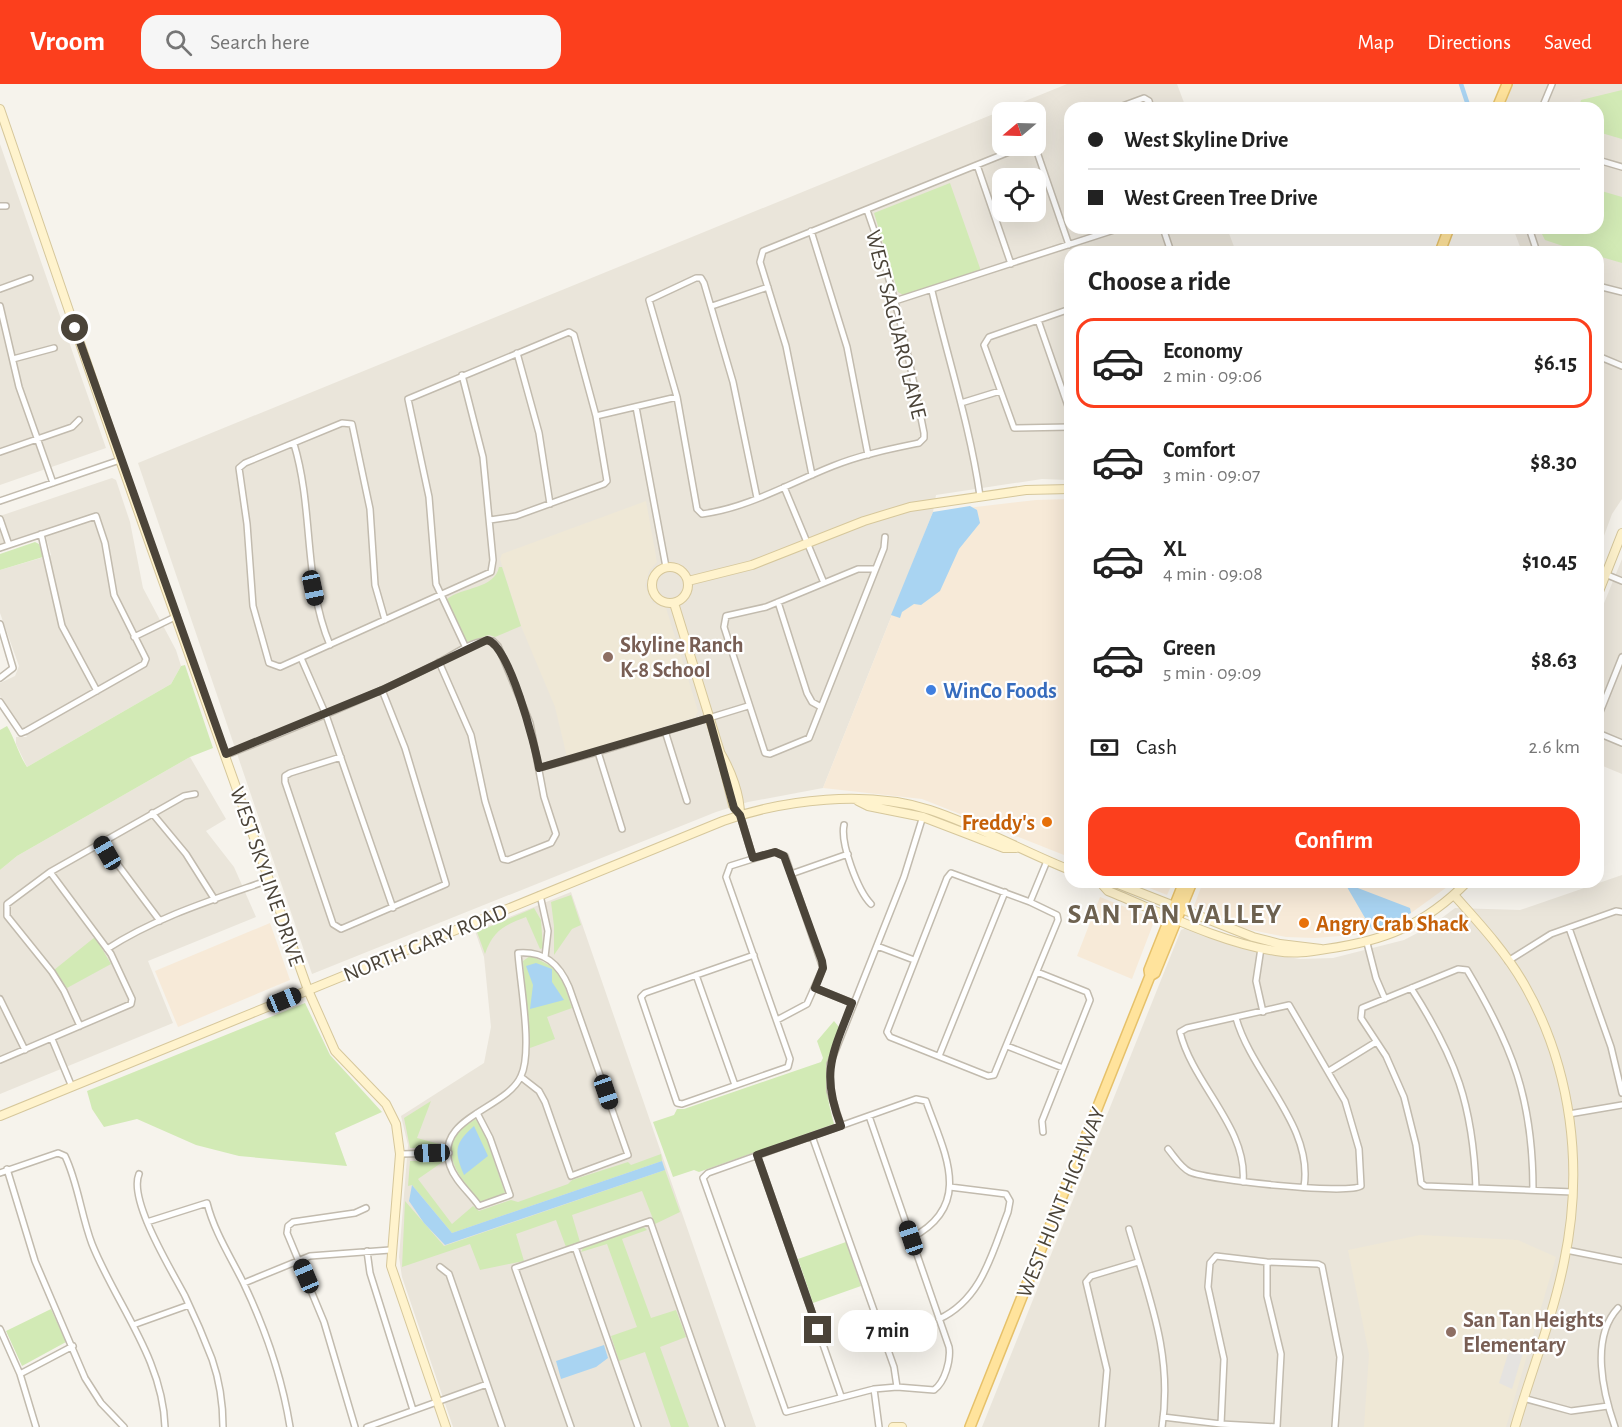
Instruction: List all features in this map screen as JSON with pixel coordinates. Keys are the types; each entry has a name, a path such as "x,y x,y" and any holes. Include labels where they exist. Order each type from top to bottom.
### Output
{"main road":[{"path":"1500,102 1507,84"},
{"name":"WEST HUNT HIGHWAY","path":"970,1427 1150,976 1155,973 1182,888"},
{"name":"WEST HUNT HIGHWAY","path":"1176,913 1189,888"}],"street":[{"path":"1544,102 1552,84"},
{"path":"1133,102 1144,98 1147,102"},
{"name":"WEST SKYLINE DRIVE","path":"0,109 120,460 308,990 335,1051 386,1104 396,1124 400,1154 390,1250 395,1282 446,1427"},
{"path":"812,475 789,357 759,256 762,251 999,156"},
{"path":"1039,156 1064,230"},
{"path":"1604,162 1622,167"},
{"path":"977,165 1011,264"},
{"name":"WEST SAGUARO LANE","path":"867,210 895,300 924,438 919,443 868,455"},
{"path":"757,498 733,382 712,306 701,278 649,300 677,397 699,512 712,513 757,498 868,455 847,347 811,231"},
{"path":"1065,234 1069,245"},
{"path":"1066,246 1102,234"},
{"path":"895,300 932,291 1064,247"},
{"path":"0,289 30,278"},
{"path":"712,306 768,287"},
{"path":"1604,288 1622,292"},
{"path":"932,291 972,444 980,496"},
{"path":"0,306 19,387 53,483"},
{"path":"1064,311 985,341 984,345 1014,428 1064,427"},
{"path":"1038,320 1064,395"},
{"path":"466,648 440,595 433,569 429,497 408,399 569,332 574,336 596,416 607,481 516,516 490,520"},
{"path":"14,358 31,356 54,348"},
{"path":"517,353 539,433 550,504"},
{"path":"1604,358 1622,366"},
{"path":"385,620 375,585 370,509 352,424 342,423 240,467 238,473 247,524 253,606 269,663 276,668 301,658 330,645 491,572 493,567 490,520 483,457 462,375"},
{"path":"961,403 1000,391"},
{"path":"596,416 677,397"},
{"path":"636,406 666,567"},
{"path":"0,453 72,428 79,420"},
{"path":"294,444 308,513 313,588 330,645"},
{"path":"0,501 120,460"},
{"path":"784,487 824,583"},
{"path":"688,581 752,565 864,521 899,510 980,496 1064,489"},
{"path":"0,548 96,516 105,543 114,595 146,659 144,664 21,733 0,702"},
{"path":"0,519 9,545"},
{"path":"1604,577 1622,533"},
{"path":"41,534 62,626 97,691"},
{"path":"875,569 865,567 778,602 726,616 723,621 748,706 765,753 770,754 809,738 875,569 885,537"},
{"path":"666,567 682,571 688,581 687,592 674,603 658,598 652,588 657,572 666,567"},
{"path":"1605,574 1622,581"},
{"path":"778,602 807,693 812,702 820,707"},
{"path":"674,603 720,752 734,808 740,815 753,858"},
{"path":"135,637 177,616"},
{"path":"0,624 14,668 0,678"},
{"path":"226,754 326,715 466,648 481,642 493,641 524,707 544,798 556,834 555,839 508,860 502,859 485,801 471,735 439,662"},
{"path":"1604,702 1622,657"},
{"path":"301,658 326,715 393,908"},
{"path":"341,757 285,776 336,928 341,929 446,884 405,748 382,690"},
{"path":"539,768 748,706"},
{"path":"665,731 687,801"},
{"path":"1604,736 1622,743"},
{"path":"598,752 622,829"},
{"path":"80,1026 64,991 40,956 10,921 5,909 15,897 50,872 152,813 184,796 195,794"},
{"name":"NORTH GARY ROAD","path":"0,1116 740,815 801,802 858,801 868,798 1008,840 1016,848 1064,868"},
{"path":"152,813 186,854 215,900"},
{"path":"841,1126 830,1091 830,1064 852,1003 904,877 924,813"},
{"path":"844,825 842,835 848,854 863,896 871,904"},
{"path":"101,842 160,921"},
{"path":"754,955 645,993 641,997 677,1103 682,1104 788,1067 790,1064 777,1020 754,955 726,877 726,870 730,866 780,852 791,874 823,968 807,1004 777,1020"},
{"path":"791,874 848,854"},
{"path":"1030,902 1047,861"},
{"path":"0,1060 131,1004 129,993 107,949 50,872"},
{"path":"951,873 1005,892 1058,915 1058,920 994,1075 988,1076 890,1037 887,1032 914,960 951,873"},
{"path":"107,949 129,935 160,921 270,880"},
{"path":"1109,888 1114,893 1263,940 1325,949"},
{"path":"1114,893 1118,890 1130,889 1176,913 1261,948 1306,954 1367,942 1411,926 1461,888"},
{"path":"939,1056 1005,892"},
{"path":"1454,895 1491,936 1524,983 1552,1043 1569,1113 1572,1137 1573,1192 1566,1250 1558,1287 1515,1427"},
{"path":"540,896 549,931 545,957"},
{"path":"1508,961 1542,939 1616,911 1622,912"},
{"path":"1569,928 1611,1047 1622,1093"},
{"path":"1367,942 1376,978 1385,999"},
{"path":"876,946 914,960"},
{"path":"1261,948 1257,981 1263,1012"},
{"path":"477,1113 490,1138 510,1195 480,1206 457,1180 450,1167 451,1138 459,1125 477,1113 507,1096 521,1077 526,1046 518,953 530,952 545,957 562,970 628,1155 571,1176 546,1102 539,1091 521,1077"},
{"path":"1533,1190 1530,1120 1518,1073 1499,1024 1464,968 1362,1008 1360,1013 1397,1077 1404,1097 1416,1145 1420,1183 1425,1186 1573,1192"},
{"path":"1037,972 1090,995 1042,1121 1043,1132"},
{"path":"696,975 735,1085"},
{"path":"815,988 852,1003"},
{"path":"1411,988 1448,1049 1462,1087 1472,1129 1476,1188"},
{"path":"0,999 25,1050"},
{"path":"1168,1149 1190,1172 1242,1182 1352,1189 1360,1186 1359,1149 1345,1101 1288,1005 1180,1032 1191,1064 1237,1141 1244,1167 1242,1182"},
{"path":"1236,1018 1247,1049 1292,1122 1299,1139 1304,1163 1304,1187"},
{"path":"52,1039 72,1087"},
{"path":"1329,1071 1376,1042"},
{"path":"1007,1046 1063,1068"},
{"path":"869,1116 950,1353 941,1382 934,1390 897,1387 874,1389 841,1396 791,1412 783,1408 703,1178 708,1173 869,1116 922,1100 926,1101 951,1175 950,1187 944,1210 937,1220 911,1238"},
{"path":"1569,1113 1622,1105"},
{"path":"813,1136 890,1354 897,1387"},
{"path":"0,1173 62,1153 68,1162 92,1243 133,1325 159,1389 165,1427"},
{"path":"400,1154 449,1153"},
{"path":"757,1155 841,1396"},
{"path":"7,1169 35,1261 92,1390 111,1415 124,1427"},
{"path":"139,1174 138,1189 147,1222 189,1305 219,1383 223,1427"},
{"path":"939,1319 961,1306 976,1289 1008,1212 1009,1196 950,1187"},
{"path":"147,1222 207,1203 211,1222 244,1283 278,1372 290,1427"},
{"path":"355,1427 324,1322 287,1233 288,1226 293,1222 355,1213 366,1208"},
{"path":"571,1427 515,1268 650,1221 722,1427"},
{"path":"1129,1229 1161,1335 1165,1372 1162,1427"},
{"path":"575,1247 638,1427"},
{"path":"244,1283 299,1260 326,1253 390,1250"},
{"path":"1566,1250 1622,1261"},
{"path":"367,1251 370,1273 413,1410"},
{"path":"1221,1424 1224,1359 1208,1287 1212,1258 1322,1266 1340,1357 1335,1427"},
{"path":"1102,1427 1107,1395 1107,1370 1086,1281 1091,1276 1138,1262"},
{"path":"1163,1417 1221,1424 1277,1427 1281,1354 1268,1296 1267,1262"},
{"path":"440,1267 449,1274 502,1427"},
{"path":"133,1325 189,1305"},
{"path":"1615,1427 1603,1381 1603,1343 1608,1322 1618,1308"},
{"path":"0,1329 20,1374 36,1427"},
{"path":"20,1374 73,1346"},
{"path":"367,1427 487,1384"},
{"path":"874,1389 879,1427"},
{"path":"1523,1398 1571,1411 1608,1406"},
{"path":"893,1427 902,1427"}],"shaded area":[{"path":"1067,84 1177,84 1184,102 1064,102 1064,234 1229,234 1234,246 1064,246 1064,480 1042,479 936,495 933,512 823,788 748,802 716,812 312,974 138,463 992,115 992,156 1046,156 1046,102 1023,102"},
{"path":"1508,84 1622,84 1622,499 1612,514 1604,536 1604,246 1520,246 1515,234 1604,234 1604,102 1500,102"},
{"path":"0,144 106,448 0,485"},
{"path":"112,478 116,480 130,522 143,588 176,650 181,666 171,684 27,767 16,744 16,737 27,737 0,696 0,683 15,676 19,666 0,613 0,570 51,555 44,530 0,545 0,516"},
{"path":"1064,499 1064,855 922,799 823,788 933,512 1036,500"},
{"name":"Skyline Ranch K-8 School","path":"646,501 657,562 649,571 645,586 653,603 666,608 698,711 695,717 567,757 555,707 521,626 500,559 502,554"},
{"path":"1622,559 1622,774 1604,766 1604,603"},
{"path":"190,757 226,819 206,831 234,867 256,917 148,961 173,1023 0,1094 0,870 17,856"},
{"path":"1622,875 1622,1427 982,1427 1181,930 1186,928 1231,944 1270,954 1300,959 1333,958 1404,940 1431,926 1455,908 1520,910 1584,888 1604,888 1604,881"},
{"path":"1149,888 1170,888 1167,895"},
{"path":"1201,888 1446,888 1395,922 1354,935 1315,938 1286,937 1242,928 1194,906"},
{"path":"571,892 756,1427 453,1427 402,1277 399,1257 408,1145 401,1116 484,1063 491,1027 484,957 475,931"},
{"path":"1100,897 1155,919 1132,979 1077,956"},
{"path":"270,923 290,980 178,1027 155,971"},
{"name":"San Tan Heights Elementary","path":"1420,1235 1518,1240 1556,1257 1506,1427 1364,1427 1369,1354 1348,1250"},
{"path":"1512,1341 1526,1343 1512,1389 1499,1383"}],"green space":[{"path":"1622,90 1622,139 1604,134 1604,102 1580,102"},
{"path":"950,183 981,271 903,295 898,292 874,213"},
{"path":"1604,192 1622,197 1622,263 1604,258 1604,246 1563,246 1545,240 1542,234 1604,234"},
{"path":"35,542 39,544 43,557 0,570 0,554"},
{"path":"499,567 502,567 521,626 495,637 489,635 467,642 447,599 485,584 496,574"},
{"path":"185,665 213,748 190,757 17,856 0,870 0,730 7,726 27,767 171,684 181,666"},
{"path":"571,895 581,925 572,929 554,955 551,902"},
{"path":"534,908 541,920 543,948 540,949 526,917 496,934 485,954 477,932"},
{"path":"95,937 111,964 67,988 54,970"},
{"path":"530,956 555,970 563,981 572,1008 547,1017 555,1039 530,1048 523,961"},
{"path":"305,1003 330,1055 382,1112 335,1133 347,1166 239,1156 196,1145 137,1119 104,1127 92,1109 87,1091"},
{"path":"834,1021 839,1027 827,1064 826,1075 834,1124 699,1172 694,1170 673,1177 653,1122 674,1115 677,1109 684,1109 821,1062 823,1058 817,1041"},
{"path":"431,1101 417,1138 443,1145 442,1148 410,1148 404,1118"},
{"path":"476,1119 486,1137 505,1193 480,1202 463,1181 452,1159 451,1149 454,1138 462,1128"},
{"path":"661,1154 662,1161 452,1233 412,1185 408,1186 410,1161 444,1161 418,1179 452,1224 473,1206 479,1211 511,1200 518,1202 568,1184 572,1180 628,1162 631,1165"},
{"path":"665,1170 680,1212 655,1224 642,1191 572,1215 580,1242 566,1247 556,1220 516,1234 524,1261 480,1270 470,1244 402,1267 405,1201 444,1246"},
{"path":"644,1227 647,1230 622,1239 651,1318 676,1310 685,1334 686,1337 660,1347 689,1427 671,1427 645,1352 619,1361 611,1336 637,1327 607,1244 581,1252 583,1248"},
{"path":"846,1242 861,1286 813,1303 798,1259"},
{"path":"51,1309 66,1342 22,1366 6,1331"}],"water":[{"path":"970,506 977,510 980,523 959,549 940,591 921,605 914,604 902,612 900,618 891,615 933,512"},
{"path":"1348,888 1358,888 1410,908 1411,913 1372,930"},
{"path":"536,963 552,969 552,982 564,1000 530,1009 533,985 526,966"},
{"path":"474,1126 488,1156 464,1175 457,1154 459,1143"},
{"path":"662,1161 665,1170 445,1245 424,1223 409,1201 412,1185 452,1233"},
{"path":"604,1345 608,1358 596,1367 561,1379 556,1361"}],"waterway":[{"path":"1461,84 1467,102"}],"place":[{"name":"Skyline Ranch K-8 School","path":"608,657"},
{"name":"WinCo Foods","path":"931,690"},
{"name":"Freddy's","path":"1047,822"},
{"name":"Angry Crab Shack","path":"1304,923"},
{"name":"San Tan Heights Elementary","path":"1451,1332"}],"district":[{"name":"SAN TAN VALLEY","path":"1175,913"}],"route":[{"path":"75,328 226,754 310,722 487,640 493,641 498,646 524,707 530,723 539,768 709,718 734,808 740,815 753,858 775,852 780,852 784,856 822,961 823,968 815,988 852,1003 830,1064 832,1104 841,1126 757,1155 818,1330"}]}
